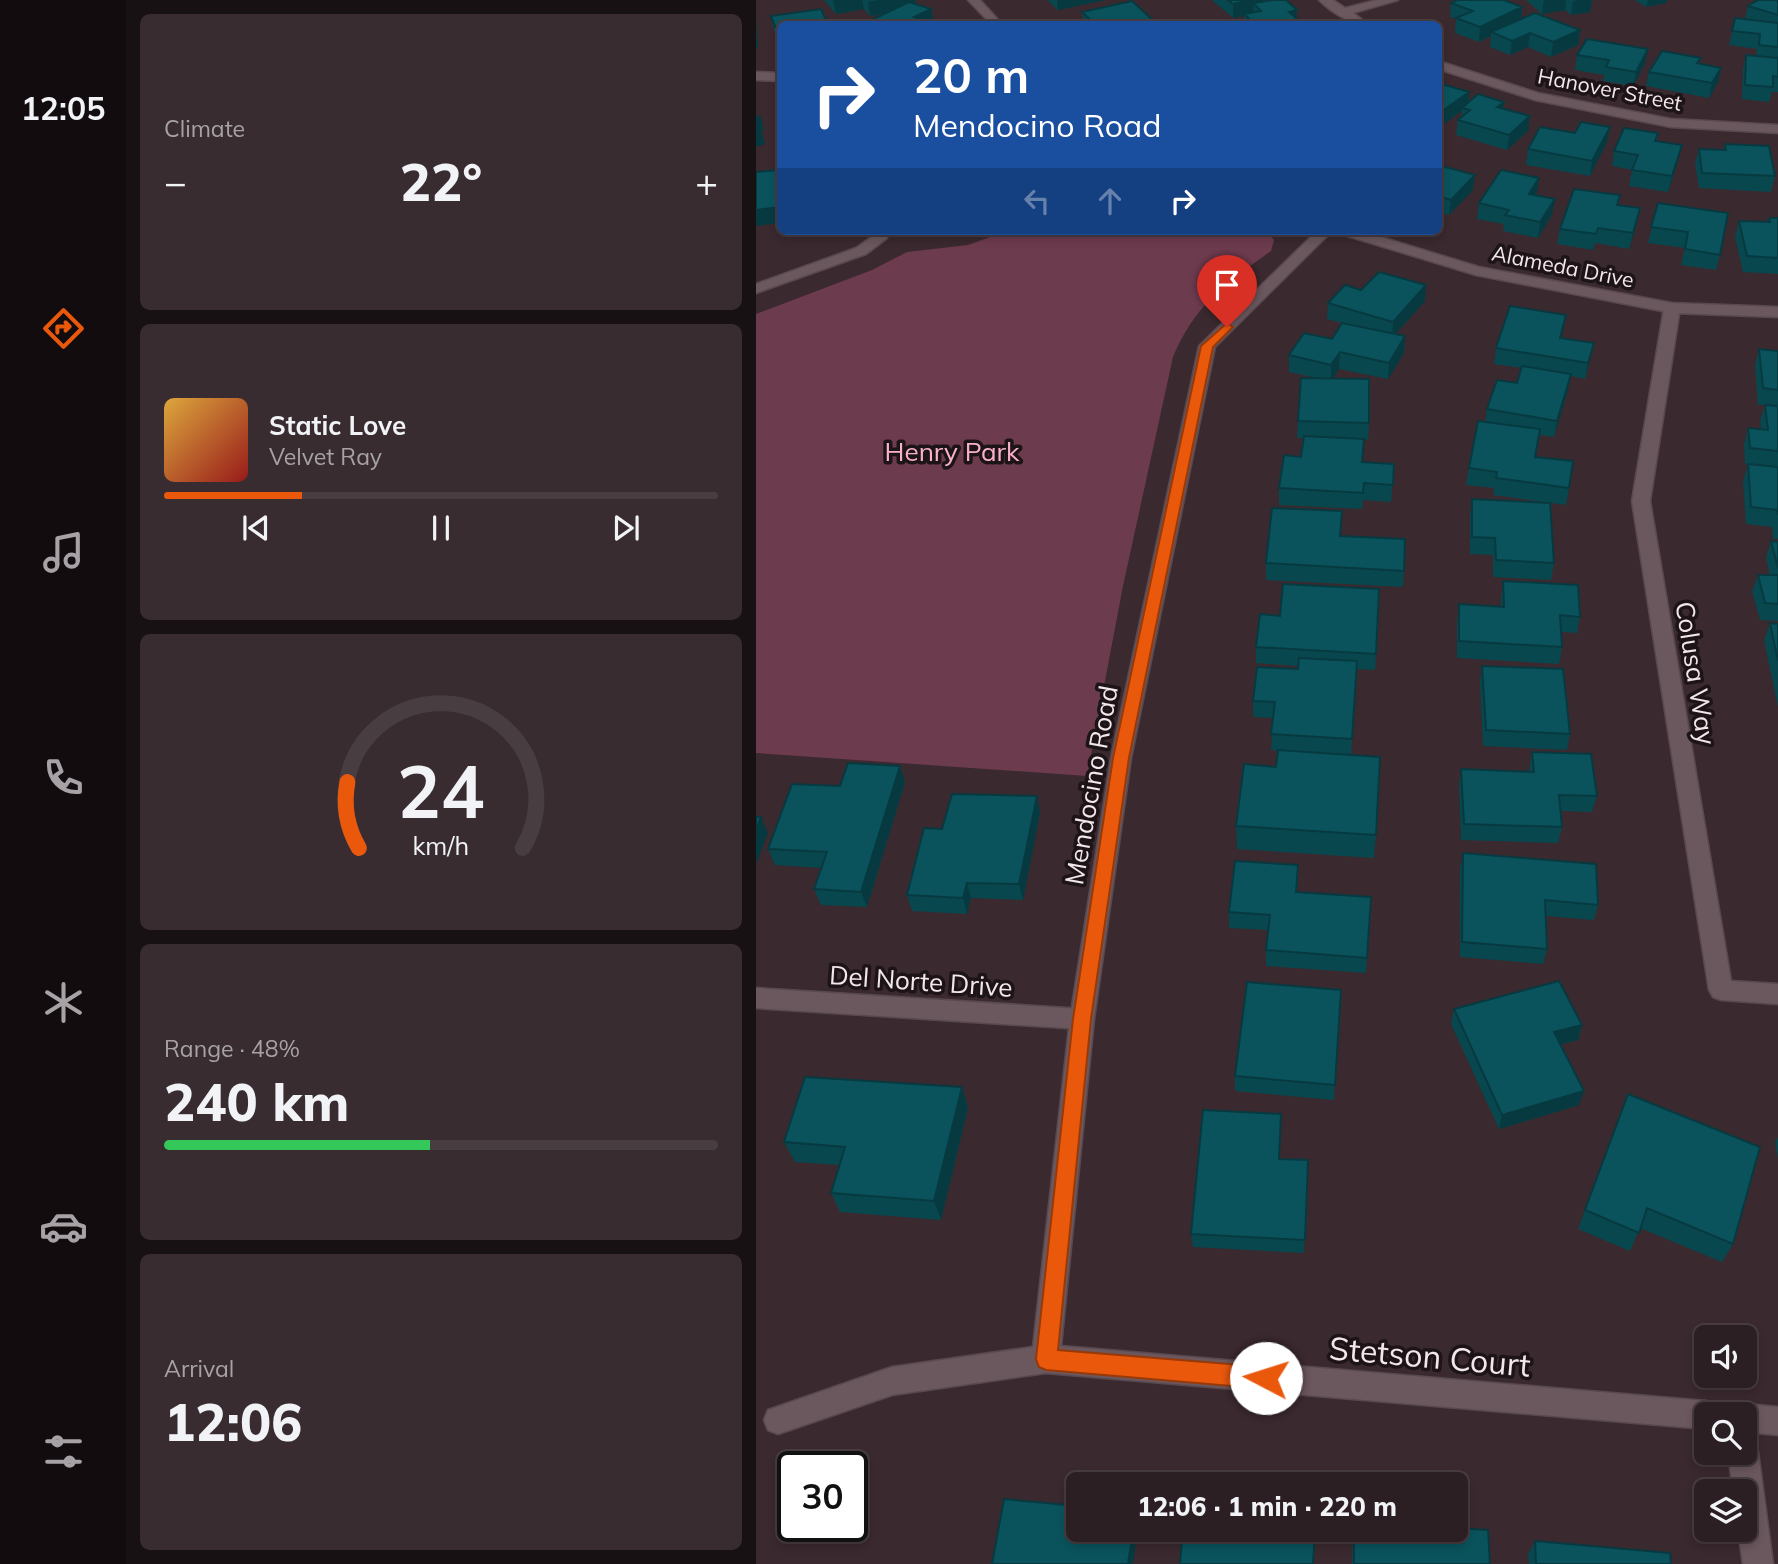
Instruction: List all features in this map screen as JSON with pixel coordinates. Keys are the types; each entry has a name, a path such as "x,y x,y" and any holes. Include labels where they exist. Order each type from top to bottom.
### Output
{"street":[{"path":"974,0 994,21"},
{"path":"1325,0 1358,21"},
{"path":"1341,12 1392,0"},
{"name":"Hanover Street","path":"1442,66 1535,96 1671,123 1778,129"},
{"path":"756,76 777,77"},
{"path":"756,289 860,251 880,238 880,235"},
{"name":"Mendocino Road","path":"1046,1359 1082,1019 1121,758 1207,346 1321,235"},
{"name":"Alameda Drive","path":"1359,235 1475,271 1672,308 1778,312"},
{"name":"Colusa Way","path":"1672,308 1641,501 1643,514 1721,990 1778,994"},
{"name":"Del Norte Drive","path":"756,998 1082,1019"},
{"name":"Stetson Court","path":"778,1420 892,1381 1046,1359 1694,1414"},
{"path":"1757,1419 1778,1421"},
{"path":"1745,1465 1758,1564"}],"green space":[{"name":"Henry Park","path":"1270,235 1274,240 1271,251 1226,285 1202,308 1173,357 1123,586 1087,776 756,753 756,314 872,270 907,252 968,245 993,236"}],"building":[{"path":"1228,0 1252,0 1233,4"},
{"path":"1286,0 1297,10 1289,12 1300,21 1252,21 1244,14 1261,11 1253,3"},
{"path":"1457,0 1504,0 1522,7 1480,27 1456,18 1473,11 1451,3"},
{"path":"1758,0 1778,0 1778,15 1748,6"},
{"path":"1132,1 1154,21 1092,21 1082,12"},
{"path":"909,2 931,9 914,17 923,20 921,21 869,21"},
{"path":"821,9 827,21 777,21 777,31 771,16"},
{"path":"1535,13 1580,30 1553,42 1530,33 1512,41 1491,32"},
{"path":"1735,18 1778,23 1778,47 1759,45 1760,34 1732,31"},
{"path":"1587,39 1648,49 1636,72 1606,67 1609,60 1577,55"},
{"path":"1662,51 1701,58 1697,63 1721,68 1712,83 1649,72"},
{"path":"1746,55 1778,58 1778,77 1773,76 1773,87 1745,85"},
{"path":"1442,84 1469,92 1442,111"},
{"path":"1478,94 1504,102 1497,107 1530,116 1509,135 1458,120 1470,110 1462,108"},
{"path":"1581,122 1610,127 1592,161 1528,149 1540,127 1575,133"},
{"path":"1624,128 1658,133 1655,141 1682,145 1672,176 1632,170 1638,155 1614,151"},
{"path":"1725,144 1769,146 1775,176 1702,173 1699,149 1726,150"},
{"path":"1442,166 1475,175 1451,200 1442,197"},
{"path":"777,170 777,207 756,210 756,172"},
{"path":"1501,170 1539,178 1529,194 1555,199 1540,222 1505,215 1509,210 1479,203"},
{"path":"1574,189 1620,195 1617,205 1640,208 1633,233 1598,228 1596,234 1560,229"},
{"path":"1658,203 1728,213 1720,255 1685,249 1688,232 1651,227"},
{"path":"1769,218 1778,218 1778,258 1747,256 1739,221 1770,222"},
{"path":"1379,272 1426,285 1393,322 1328,303 1345,285 1361,290"},
{"path":"1510,306 1566,315 1560,338 1594,343 1588,363 1496,348"},
{"path":"1342,323 1405,336 1389,363 1340,352 1331,365 1289,355 1304,333 1332,339"},
{"path":"1759,349 1778,351 1778,390 1763,388"},
{"path":"1522,366 1571,374 1557,421 1487,409 1497,380 1517,383"},
{"path":"1301,378 1369,379 1369,423 1298,421"},
{"path":"1765,405 1778,406 1778,451 1750,448 1748,428 1768,430"},
{"path":"1478,421 1540,429 1535,457 1573,461 1569,488 1496,478 1497,472 1469,468"},
{"path":"1304,436 1364,439 1362,462 1394,464 1393,485 1364,483 1363,493 1279,488 1284,455 1301,457"},
{"path":"1748,464 1778,467 1778,515 1777,510 1751,507"},
{"path":"1472,499 1550,503 1554,563 1496,560 1495,538 1472,537"},
{"path":"1272,508 1342,511 1340,536 1405,539 1404,571 1266,563"},
{"path":"1771,541 1778,542 1778,568"},
{"path":"1758,575 1778,575 1778,604 1765,603"},
{"path":"1503,581 1578,585 1580,617 1560,615 1562,647 1459,641 1459,604 1504,607"},
{"path":"1283,584 1379,589 1376,654 1256,647 1260,614 1280,616"},
{"path":"1770,623 1778,624 1778,661"},
{"path":"1299,658 1357,661 1352,739 1271,734 1275,702 1253,701 1257,667 1298,669"},
{"path":"1482,666 1563,669 1570,734 1486,730"},
{"path":"1278,750 1380,757 1376,835 1236,826 1244,764 1276,767"},
{"path":"1532,752 1591,754 1597,796 1559,795 1562,827 1464,824 1461,769 1534,772"},
{"path":"848,763 900,766 861,892 814,889 827,852 768,849 792,784 840,786"},
{"path":"952,794 1037,796 1019,884 967,883 963,898 907,895 924,828 942,829"},
{"path":"756,817 761,817 756,831"},
{"path":"1463,853 1596,864 1598,905 1545,900 1547,949 1462,942"},
{"path":"1235,861 1298,865 1296,892 1371,897 1367,958 1266,950 1270,915 1229,912"},
{"path":"1559,981 1582,1025 1554,1032 1584,1091 1502,1115 1454,1009"},
{"path":"1247,982 1341,990 1335,1085 1235,1076"},
{"path":"805,1077 962,1087 934,1201 831,1193 845,1147 784,1142"},
{"path":"1628,1094 1760,1147 1733,1244 1647,1208 1639,1233 1585,1210"},
{"path":"1203,1110 1281,1114 1279,1159 1308,1160 1305,1240 1191,1234"},
{"path":"1004,1499 1066,1505 1066,1542 1131,1542 1128,1564 992,1564"},
{"path":"1468,1529 1488,1530 1490,1564 1354,1564 1354,1542 1468,1542"},
{"path":"1535,1541 1670,1553 1671,1564 1536,1564"},
{"path":"1182,1542 1314,1542 1313,1564 1180,1564"}],"route":[{"path":"1227,327 1207,346 1121,758 1082,1019 1046,1359 1266,1378"}]}
